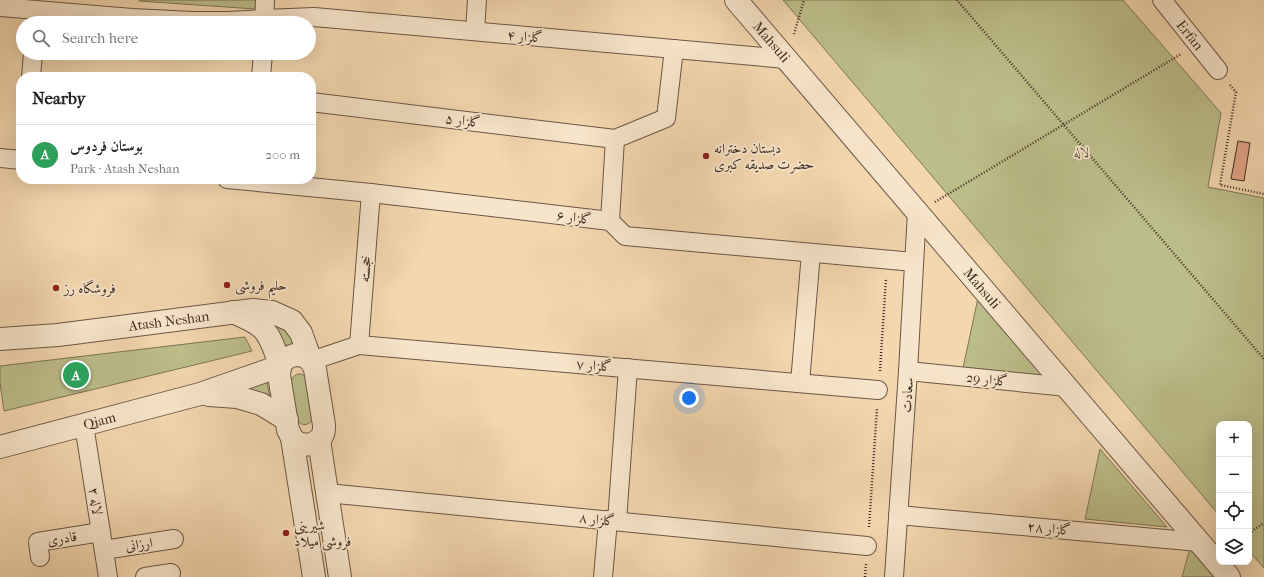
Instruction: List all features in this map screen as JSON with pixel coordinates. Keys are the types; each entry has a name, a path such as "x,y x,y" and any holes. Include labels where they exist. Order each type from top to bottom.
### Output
{"street":[{"path":"264,16 265,0"},
{"path":"475,31 477,0"},
{"name":"Mahsuli","path":"736,0 1229,577"},
{"name":"Erfan","path":"1162,0 1218,70"},
{"path":"0,7 32,16"},
{"name":"گلزار ۴","path":"316,17 786,59"},
{"path":"610,221 616,139 666,118 674,49"},
{"path":"31,72 32,60"},
{"path":"261,72 262,60"},
{"name":"گلزار ۵","path":"316,103 616,139"},
{"path":"0,158 16,160"},
{"name":"گلزار ۶","path":"291,184 610,221 625,236 914,262"},
{"name":"خجسته","path":"359,345 371,193"},
{"name":"سعادت","path":"894,577 917,212"},
{"path":"800,383 811,253"},
{"name":"Atash Neshan","path":"0,339 58,335 253,310 272,312 292,321 301,333 315,369 324,425 323,433 319,440"},
{"path":"233,312 252,321 263,329 270,340 280,366 279,375 314,577"},
{"name":"گلزار ۷","path":"312,361 359,345 878,390"},
{"name":"Qiam","path":"0,447 200,394 280,366 286,358 294,354 304,355 312,361"},
{"path":"603,577 613,521 628,368"},
{"name":"گلزار 29","path":"908,371 1067,387"},
{"name":"Qiam","path":"200,394 237,397 261,404 289,429 300,444 309,445 319,440"},
{"name":"لاله ۲","path":"84,424 108,577"},
{"path":"319,440 340,577"},
{"name":"گلزار ۸","path":"327,493 868,546"},
{"name":"گلزار ۲۸","path":"898,515 1199,542"},
{"name":"ارزانی","path":"102,541 174,539"},
{"name":"قادری","path":"40,557 38,542 102,541"},
{"path":"145,577 172,573"}],"path":[{"path":"786,59 804,0"},
{"path":"957,0 1264,359"},
{"path":"917,212 1197,44"},
{"path":"1218,70 1236,92 1220,185 1264,194"},
{"path":"865,577 888,260"},
{"path":"1252,531 1264,523"}],"green space":[{"path":"139,0 256,0 255,9"},
{"name":"لاله","path":"783,0 1123,0 1221,113 1208,187 1264,198 1264,568 1252,554 1252,421 1216,421 1216,511"},
{"path":"978,298 1045,376 963,368"},
{"path":"265,316 285,329 296,344 287,349 282,339"},
{"path":"245,337 252,351 4,411 0,383 0,366"},
{"path":"298,374 302,374 305,377 312,420 306,425 299,423 296,418 291,381"},
{"path":"266,377 270,398 242,391"},
{"path":"1100,449 1167,527 1085,519"},
{"path":"1190,548 1214,577 1182,577"}],"building":[{"path":"1238,141 1250,143 1244,181 1231,179"}],"place":[{"name":"دبستان دخترانه حضرت صدیقه کبری","path":"706,156"},
{"name":"حلیم فروشی","path":"227,285"},
{"name":"فروشگاه رز","path":"56,288"},
{"name":"بوستان فردوس","path":"76,375"},
{"name":"شیرینی فروشی میلاد","path":"286,533"}]}
